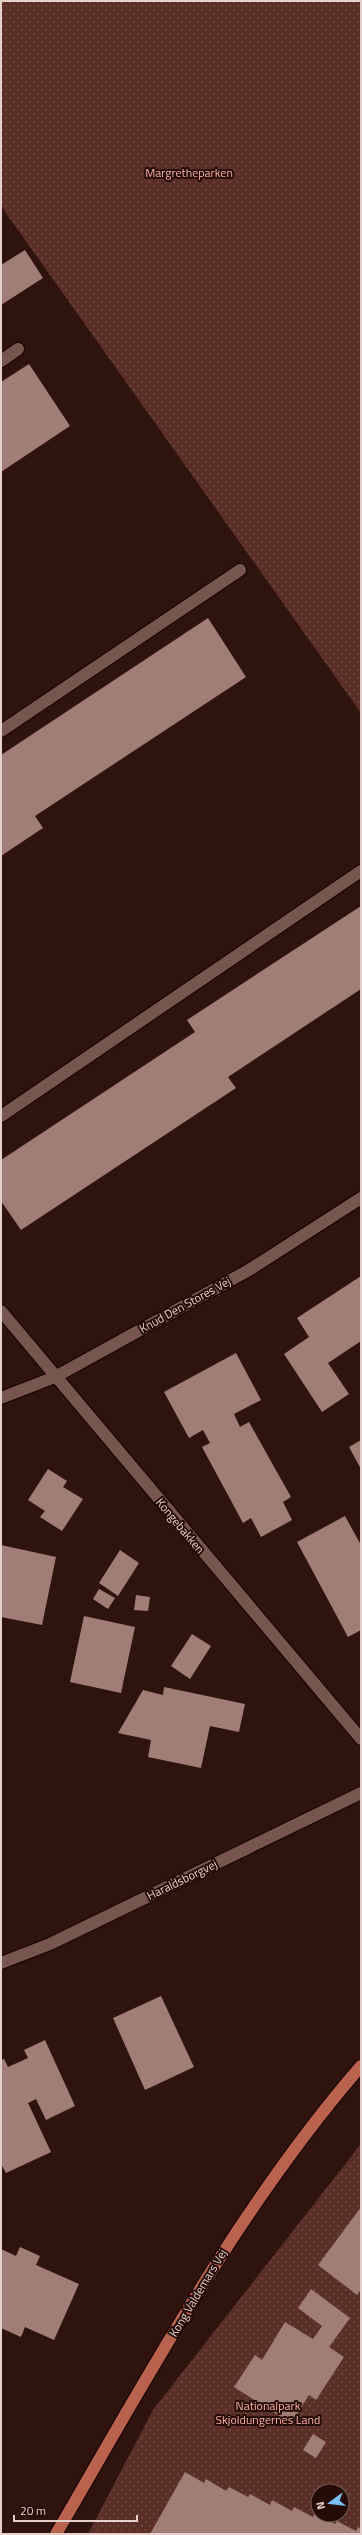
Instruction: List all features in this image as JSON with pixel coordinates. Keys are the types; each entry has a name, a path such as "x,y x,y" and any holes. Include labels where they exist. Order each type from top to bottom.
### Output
{"main road":[{"name":"Kong Valdemars Vej","path":"56,2534 217,2260 334,2097 361,2066"}],"street":[{"path":"1,361 18,350"},
{"path":"1,731 240,570"},
{"path":"1,1116 361,871"},
{"name":"Knud Den Stores Vej","path":"1,1398 55,1377 249,1270 361,1198"},
{"name":"Kongebakken","path":"1,1311 361,1739"},
{"name":"Haraldsborgvej","path":"1,1963 50,1944 361,1793"}],"green space":[{"name":"Margretheparken","path":"1,1 361,1 361,713 1,206"},
{"name":"Nationalpark Skjoldungernes Land","path":"361,2144 361,2534 88,2534 153,2410"}],"building":[{"path":"25,250 43,278 1,305 1,265"},
{"path":"29,364 70,426 1,472 1,382"},
{"path":"208,618 246,677 35,816 43,828 1,856 1,755"},
{"path":"361,906 361,989 228,1077 236,1088 21,1230 1,1201 1,1160 195,1032 187,1020"},
{"path":"361,1276 361,1341 328,1363 349,1394 322,1412 284,1354 309,1337 297,1318"},
{"path":"236,1353 261,1400 234,1414 240,1427 249,1422 291,1497 283,1502 292,1520 261,1537 251,1518 243,1523 202,1447 210,1443 203,1430 189,1438 164,1392"},
{"path":"361,1440 361,1469 349,1447"},
{"path":"48,1469 67,1481 63,1487 83,1499 62,1531 40,1517 45,1511 28,1500"},
{"path":"345,1516 361,1545 361,1630 348,1637 297,1542"},
{"path":"1,1545 56,1557 42,1625 1,1617"},
{"path":"120,1550 139,1563 118,1596 99,1583"},
{"path":"99,1589 115,1598 108,1609 93,1599"},
{"path":"136,1595 150,1597 148,1611 134,1610"},
{"path":"84,1616 135,1627 121,1693 70,1682"},
{"path":"192,1634 211,1646 190,1679 171,1666"},
{"path":"164,1687 245,1704 239,1732 210,1726 201,1768 148,1757 151,1740 118,1733 143,1690 163,1695"},
{"path":"161,1996 194,2067 145,2090 113,2018"},
{"path":"45,2040 75,2106 46,2120 36,2099 28,2103 51,2152 6,2173 1,2164 1,2060 4,2059 8,2067 28,2058 24,2050"},
{"path":"361,2207 361,2289 357,2295 318,2265"},
{"path":"20,2247 40,2256 36,2265 79,2284 54,2340 25,2327 21,2337 1,2328 1,2249 16,2256"},
{"path":"311,2289 350,2318 329,2347 344,2357 316,2400 309,2395 291,2423 234,2387 255,2355 262,2360 285,2322 313,2339 322,2326 298,2308"},
{"path":"313,2434 326,2442 316,2458 303,2450"},
{"path":"185,2472 204,2483 206,2479 226,2491 229,2487 248,2497 250,2494 270,2505 272,2500 292,2511 294,2507 310,2515 310,2523 341,2523 356,2531 358,2527 361,2529 361,2534 150,2534"}]}
